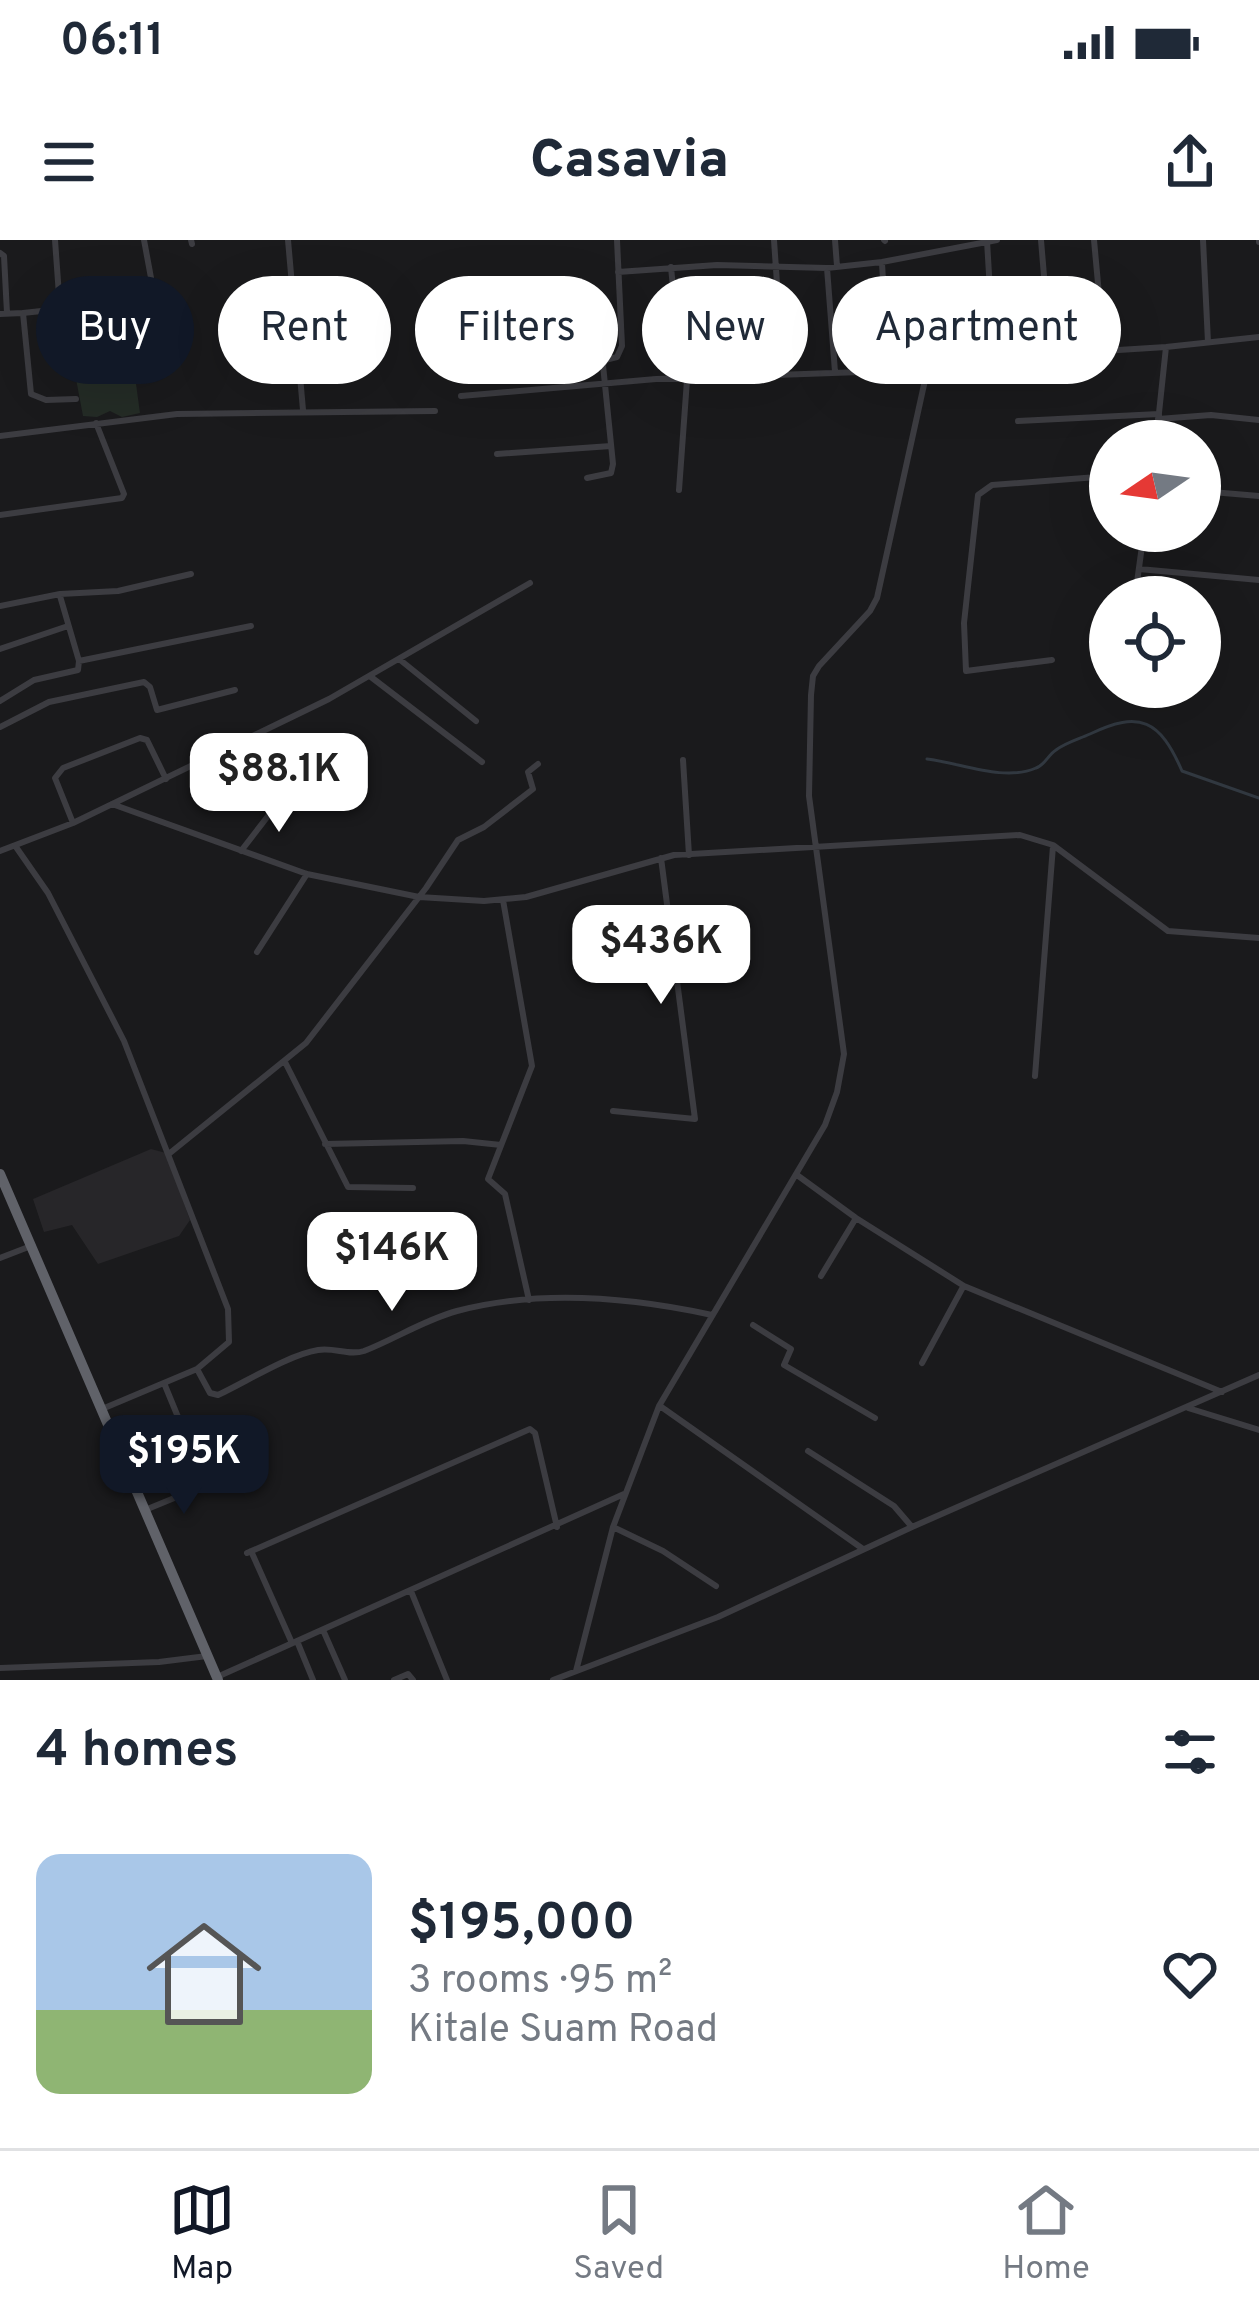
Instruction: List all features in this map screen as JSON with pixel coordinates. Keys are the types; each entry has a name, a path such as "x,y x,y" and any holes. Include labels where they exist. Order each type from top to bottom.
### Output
{"highway":[{"path":"0,1174 218,1679"}],"street":[{"path":"55,240 58,276"},
{"path":"144,240 151,276"},
{"path":"288,240 302,410"},
{"path":"617,240 622,346 618,355"},
{"path":"774,240 776,276"},
{"path":"835,240 837,266"},
{"path":"937,240 937,250"},
{"path":"618,272 671,266 826,268 997,240"},
{"path":"1041,240 1044,276"},
{"path":"1094,240 1097,276"},
{"path":"1203,240 1208,342"},
{"path":"987,241 989,276"},
{"path":"0,253 4,256 4,313 36,312"},
{"path":"882,262 883,276"},
{"path":"671,266 672,276"},
{"path":"826,268 832,338"},
{"path":"23,313 32,394 46,400 76,398"},
{"path":"1121,350 1259,337"},
{"path":"1158,420 1166,347"},
{"path":"461,397 606,384 610,473 587,478"},
{"path":"679,490 687,384"},
{"path":"576,1670 613,1527 659,1406 797,1175 837,1092 844,1054 808,796 813,676 877,598 923,384"},
{"path":"0,436 177,414 435,410"},
{"path":"1018,421 1211,415 1259,420"},
{"path":"0,515 122,498 96,423"},
{"path":"497,454 611,446"},
{"path":"1052,660 966,671 964,623 978,495 992,485 1089,478"},
{"path":"1221,493 1259,496"},
{"path":"1138,576 1141,552"},
{"path":"1139,569 1259,580"},
{"path":"0,606 60,594 118,591 191,574"},
{"path":"0,851 73,823 371,677 530,583"},
{"path":"0,701 34,680 78,670 80,662 60,594"},
{"path":"0,649 68,626"},
{"path":"80,662 251,626"},
{"path":"399,659 476,722"},
{"path":"371,677 482,762"},
{"path":"0,727 49,701 144,682 157,710 235,690"},
{"path":"73,823 55,778 63,768 140,738 147,740 166,779"},
{"path":"683,760 688,855"},
{"path":"170,1153 285,1062 321,1027 464,835 484,827 532,789 527,772 538,764"},
{"path":"241,850 285,794"},
{"path":"112,804 307,874 419,897 503,900 661,858 1020,836 1053,845 1168,931 1259,938"},
{"path":"1034,1076 1053,845"},
{"path":"16,847 48,893 124,1041 228,1309 229,1342 197,1369 102,1409"},
{"path":"613,1111 695,1119 661,858"},
{"path":"257,952 307,874"},
{"path":"503,900 532,1066 489,1181 505,1194 529,1300"},
{"path":"285,1062 348,1187 412,1188"},
{"path":"325,1144 501,1144"},
{"path":"797,1175 964,1286 1222,1392"},
{"path":"820,1276 856,1218"},
{"path":"0,1258 31,1246"},
{"path":"922,1364 964,1286"},
{"path":"197,1369 210,1393 218,1395 319,1350 355,1353 454,1312 529,1300 636,1299 712,1315"},
{"path":"753,1324 791,1349 784,1365 875,1418"},
{"path":"553,1680 718,1617 1259,1375"},
{"path":"145,1510 206,1485 164,1383"},
{"path":"659,1406 863,1549"},
{"path":"1187,1408 1259,1430"},
{"path":"313,1680 249,1552 530,1430 536,1433 557,1527"},
{"path":"808,1450 895,1506 912,1527"},
{"path":"218,1679 624,1494"},
{"path":"613,1527 663,1551 716,1586"},
{"path":"412,1591 447,1680"},
{"path":"323,1630 345,1680"},
{"path":"0,1669 207,1656"},
{"path":"394,1680 408,1674 413,1680"}],"shaded area":[{"path":"77,384 136,384 140,413 83,416"},
{"path":"151,1149 166,1153 190,1220 179,1236 98,1264 72,1225 44,1232 33,1199"}],"waterway":[{"path":"927,759 996,772 1024,772 1039,767 1068,743 1122,722 1135,722 1146,724 1165,740 1182,771 1259,798"}]}
